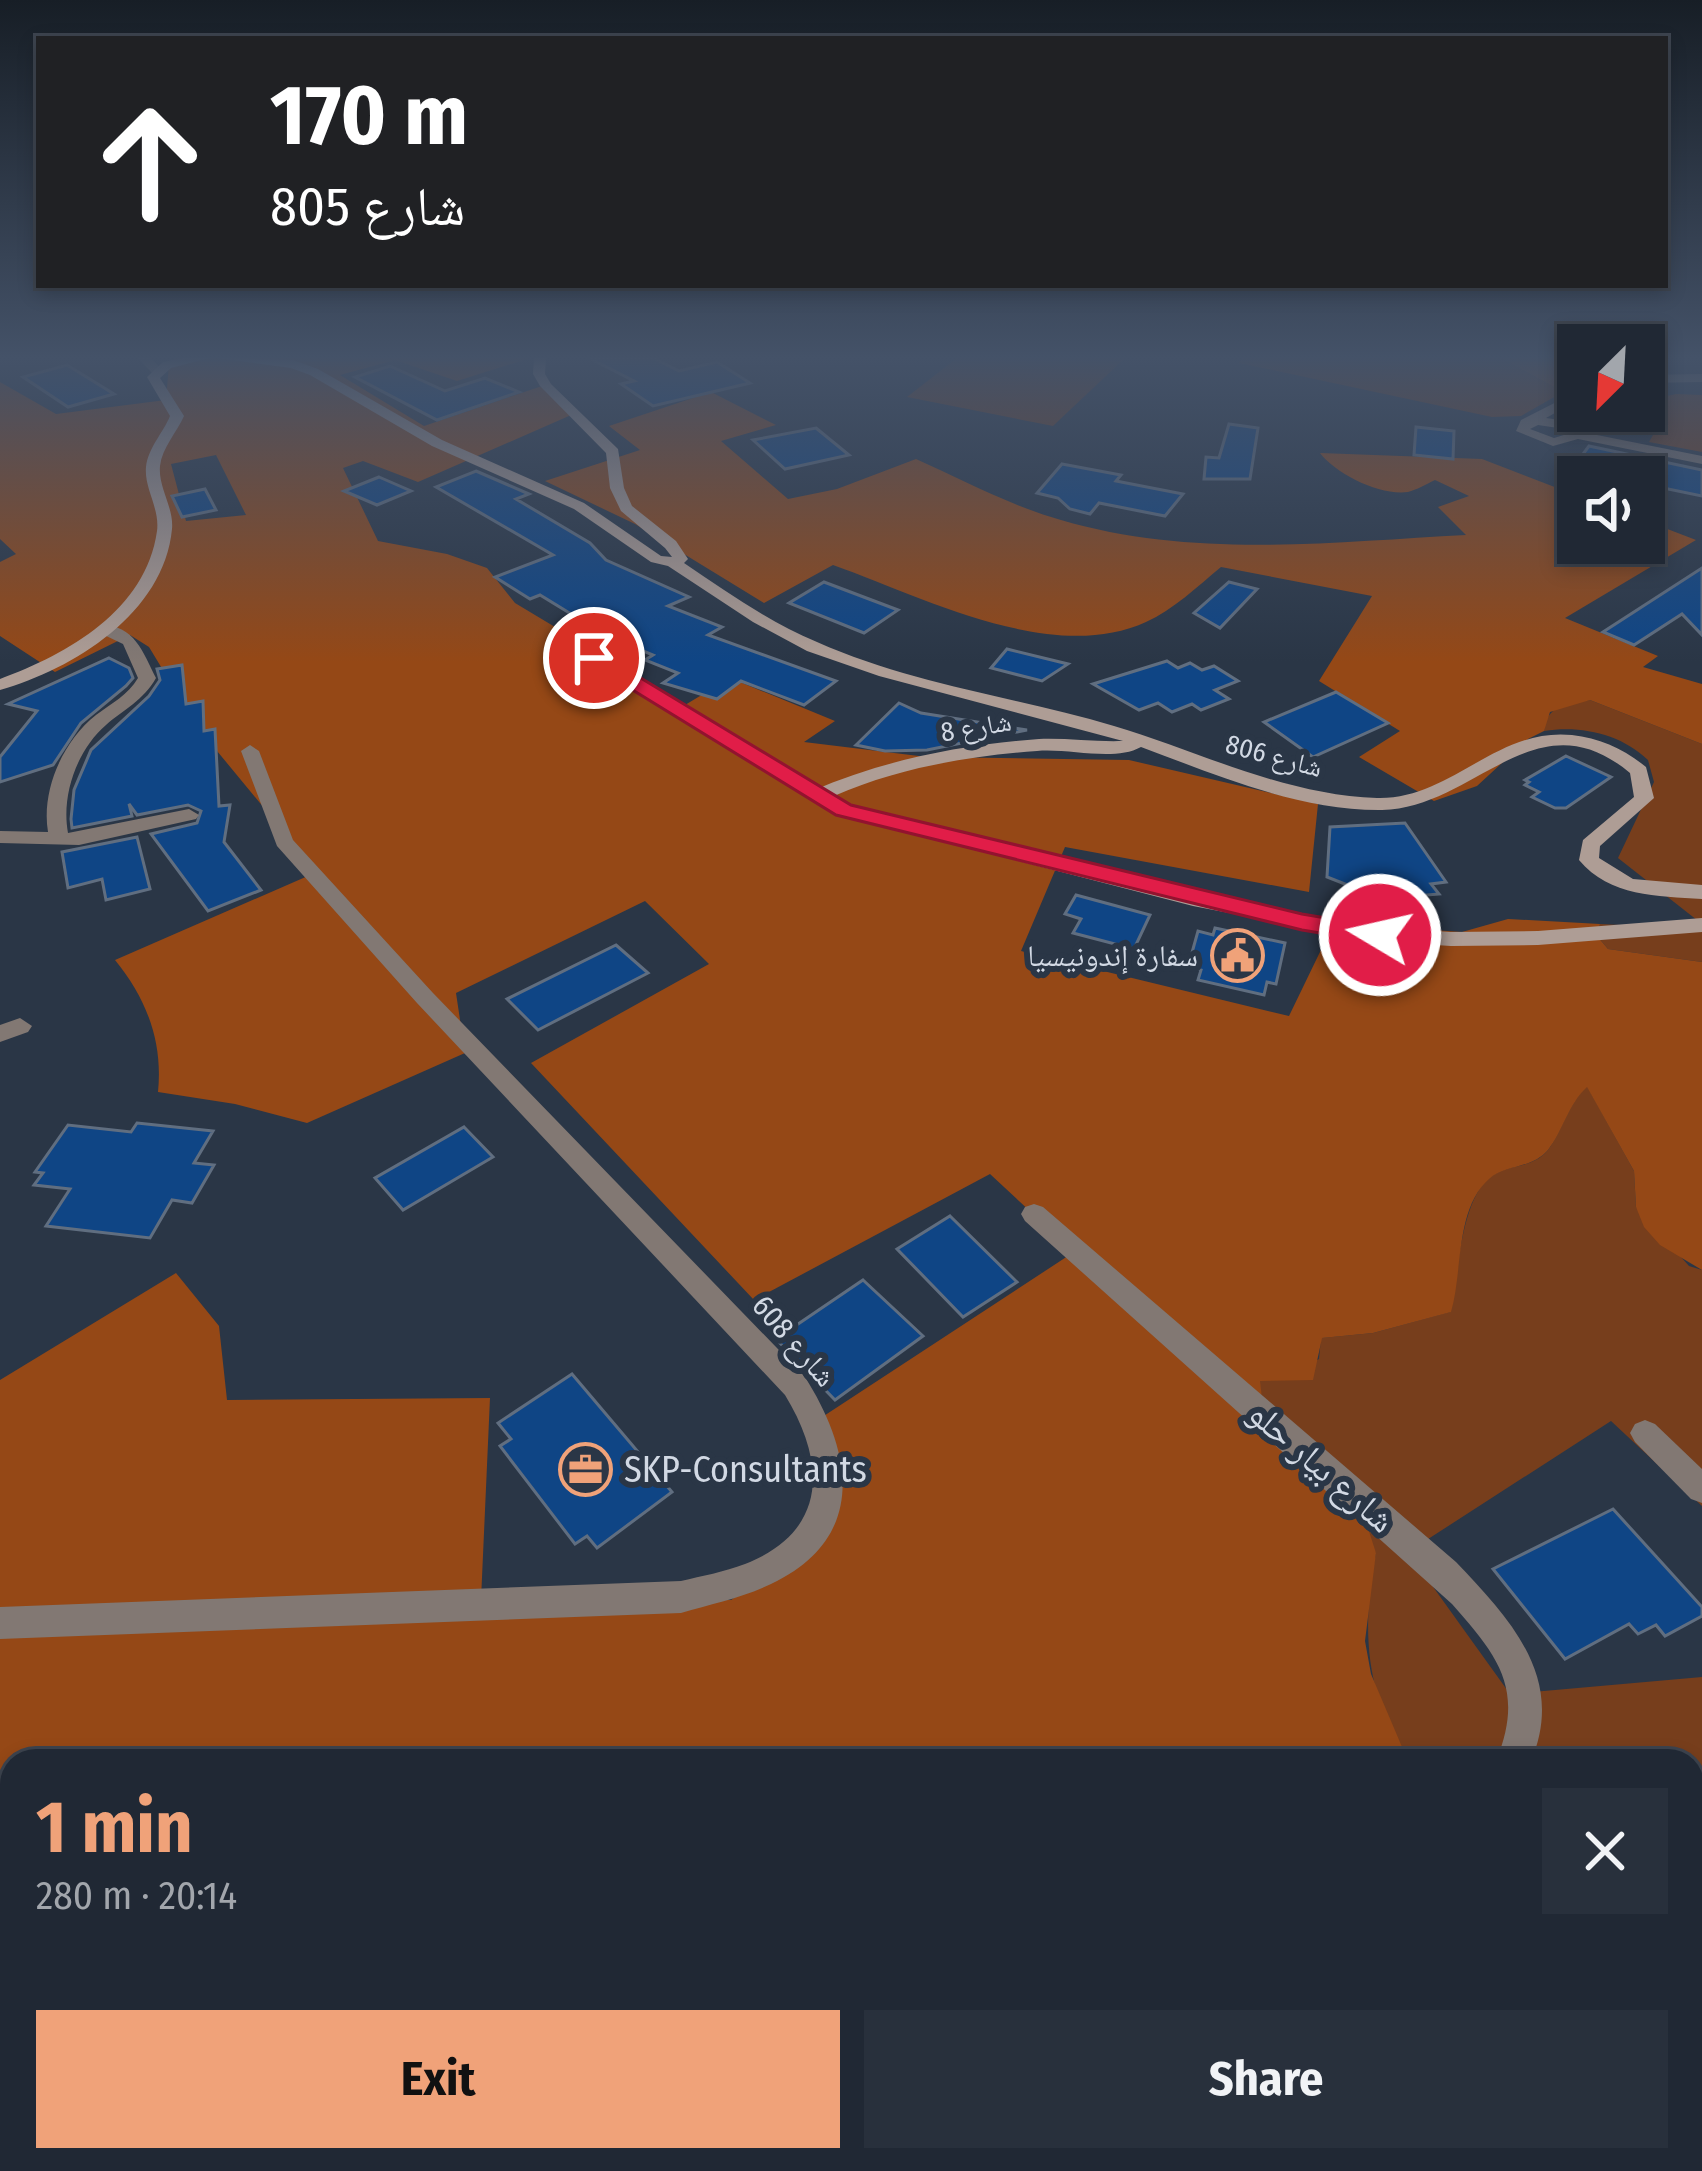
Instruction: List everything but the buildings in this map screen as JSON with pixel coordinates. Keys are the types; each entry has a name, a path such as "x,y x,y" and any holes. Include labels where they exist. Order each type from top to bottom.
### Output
{"main road":[{"path":"0,685 53,663 106,628 149,579 166,523 155,459"},
{"name":"شارع 806","path":"474,459 579,506 645,553 673,563 781,631 817,648 1145,742 1238,777 1378,804 1408,803 1446,790 1524,740 1546,736 1592,744 1626,758 1645,786 1644,798 1590,844 1587,854 1594,866 1628,885 1702,892"},
{"path":"615,459 626,508 680,553 673,563"},
{"name":"شارع 8","path":"819,795 866,774 973,754 1041,745 1114,747 1145,742"},
{"path":"819,795 844,810 894,825 1302,922 1380,935 1501,937 1702,925"}],"street":[{"path":"59,838 53,817 56,798 83,738 141,690 147,678 130,641 106,628"},
{"path":"557,635 819,795"},
{"name":"شارع 608","path":"0,1623 682,1598 774,1565 806,1539 833,1482 820,1422 795,1386 425,998 284,842 250,751"},
{"path":"0,837 115,834 189,815"},
{"name":"شارع بيار حلو","path":"1034,1214 1445,1573 1492,1623 1525,1678 1530,1715 1517,1749"},
{"path":"1645,1433 1702,1489"}],"shaded area":[{"path":"0,459 194,459 171,464 186,521 246,515 218,459 470,459 418,482 363,461 343,468 378,541 447,554 487,568 515,603 685,705 730,678 835,721 804,742 927,757 1129,760 1318,804 1309,892 1065,847 1021,951 1289,1016 1334,923 1462,932 1508,919 1600,924 1597,936 1608,949 1702,962 1702,1270 1660,1245 1644,1227 1636,1207 1634,1171 1587,1087 1542,1156 1496,1174 1478,1192 1465,1223 1451,1312 1373,1333 1322,1338 1313,1380 1260,1381 1263,1406 1365,1519 1376,1553 1365,1641 1371,1674 1403,1749 0,1749 0,1380 176,1273 219,1326 227,1400 490,1398 481,1600 731,1600 779,1566 818,1495 810,1425 1074,1252 990,1174 754,1300 531,1063 709,964 645,901 456,993 465,1053 307,1123 235,1104 158,1092 158,1056 150,1022 115,960 317,872 198,728 149,647 130,635 55,672 0,636 0,562 16,554 0,539"},
{"path":"611,459 742,459 788,499 837,489 917,459 1042,514 1111,532 1212,544 1313,544 1466,535 1438,507 1469,496 1435,480 1408,492 1372,487 1327,459 1483,459 1557,488 1557,564 1656,564 1565,618 1658,656 1643,667 1702,684 1702,744 1590,700 1550,712 1544,731 1528,739 1477,786 1434,801 1359,757 1400,731 1319,681 1372,596 1221,567 1146,622 1109,633 1070,636 988,622 833,565 764,603 635,524 545,481"},
{"path":"1665,528 1696,540 1665,558"},
{"path":"1590,700 1702,744 1702,924 1618,858 1654,782 1648,760 1600,734 1544,731 1553,711"},
{"path":"1600,924 1702,929 1702,962 1608,949 1597,936"},
{"path":"1587,1086 1634,1171 1636,1207 1689,1266 1702,1270 1702,1506 1611,1421 1408,1552 1510,1694 1702,1677 1702,1749 1401,1749 1383,1711 1370,1660 1369,1608 1376,1553 1263,1405 1259,1380 1284,1378 1319,1359 1321,1338 1373,1333 1450,1312 1463,1235 1475,1197 1497,1173 1543,1156"}],"place":[{"name":"سفارة إندونيسيا","path":"1237,956"},
{"name":"SKP-Consultants","path":"585,1469"}],"route":[{"path":"594,658 844,810 1302,922 1380,935"}]}
